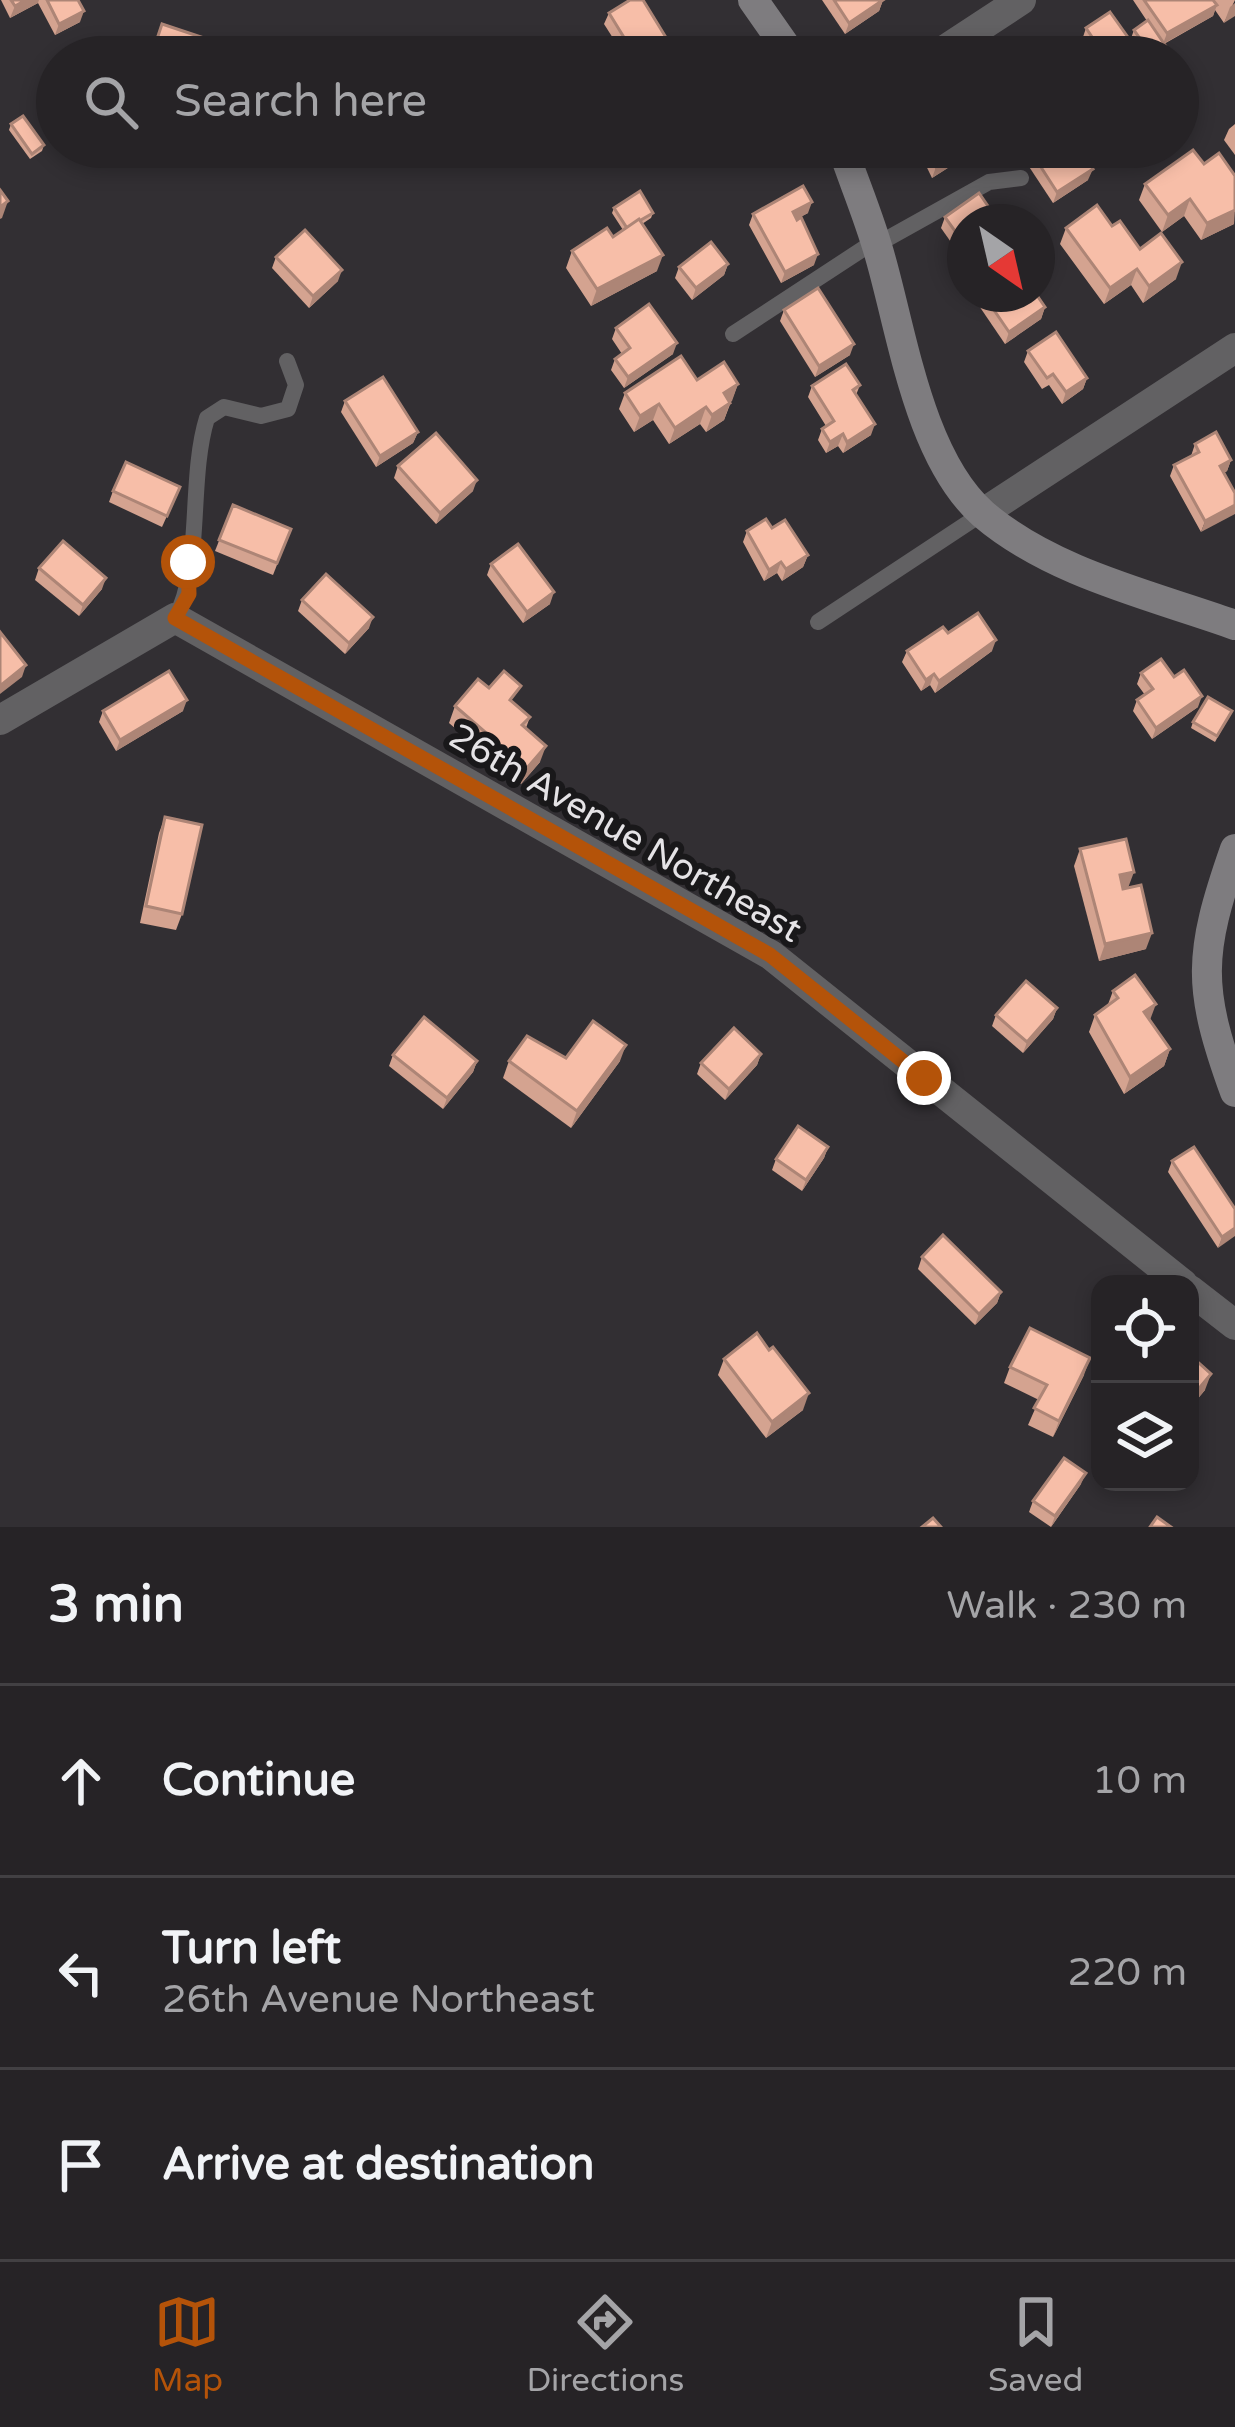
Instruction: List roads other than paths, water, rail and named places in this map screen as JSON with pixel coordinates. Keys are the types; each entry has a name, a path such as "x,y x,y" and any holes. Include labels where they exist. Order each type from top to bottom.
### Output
{"street":[{"path":"753,0 778,36"},
{"path":"966,36 1021,0"},
{"path":"849,168 910,372 942,457 983,514 1050,558 1235,625"},
{"path":"983,514 1235,348"},
{"path":"0,720 175,618"},
{"name":"26th Avenue Northeast","path":"175,618 770,955 1172,1275"},
{"path":"1235,849 1214,910 1204,984 1211,1026 1235,1092"},
{"path":"1204,984 1235,981"},
{"path":"1199,1297 1235,1325"}],"lane":[{"path":"733,334 875,243 989,182 1021,178"},
{"path":"175,618 189,594 195,457 207,418 224,407 261,416 288,409 296,385 287,362"},
{"path":"818,622 983,514"}]}
